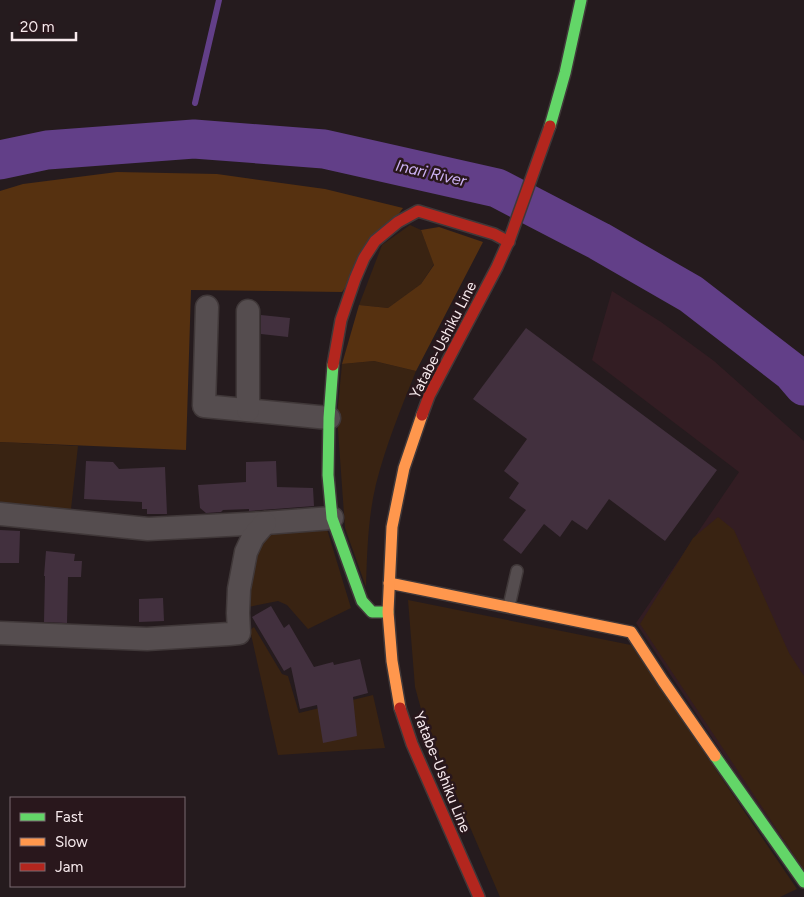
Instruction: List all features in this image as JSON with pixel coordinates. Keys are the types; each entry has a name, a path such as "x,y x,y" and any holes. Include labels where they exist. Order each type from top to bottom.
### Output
{"street":[{"name":"Yatabe-Ushiku Line","path":"479,897 409,736 399,704 392,661 388,612 392,527 404,468 429,396 497,267 511,236 535,171 565,73 581,0"},
{"path":"388,612 372,612 362,601 332,518 328,475 328,418 332,368 341,320 364,258 376,241 398,222 418,211 494,234 511,236"},
{"path":"207,307 204,406 328,418"},
{"path":"248,311 248,410"},
{"path":"0,514 148,529 332,518"},
{"path":"0,633 147,639 239,633 239,589 246,552 253,537 265,523"},
{"path":"389,583 631,632 663,681 804,882"}],"lane":[{"path":"509,606 517,571"}],"shaded area":[{"path":"117,172 217,174 325,189 403,208 342,292 191,290 186,450 0,442 0,191 23,184"},
{"path":"410,225 421,230 434,264 421,284 388,308 359,305 382,245"},
{"path":"439,227 483,242 416,371 374,361 342,364 359,305 388,308 421,284 434,265 421,230"},
{"path":"612,291 661,322 714,361 804,441 804,876 636,623 739,472 592,360"},
{"path":"374,361 416,371 389,441 376,484 367,548 366,587 345,528 337,416 342,364"},
{"path":"0,442 78,446 71,509 0,504"},
{"path":"718,517 734,530 789,653 804,676 804,870 640,624 693,538"},
{"path":"326,526 351,608 308,629 287,605 278,601 248,607 252,551 271,532"},
{"path":"408,600 631,645 797,889 780,897 500,897 424,720 415,687"},
{"path":"254,627 282,674 288,676 299,713 373,695 385,748 278,755 250,630"}],"building":[{"path":"261,315 290,318 288,337 261,334"},
{"path":"526,328 717,470 665,541 609,499 587,530 572,520 560,537 544,524 521,554 503,540 526,510 509,498 519,483 504,471 527,439 473,399"},
{"path":"86,461 113,462 119,469 165,467 167,514 147,514 147,509 142,509 142,502 84,499"},
{"path":"276,461 277,487 313,488 314,506 249,511 249,509 223,510 221,512 206,513 200,508 198,485 246,482 246,462"},
{"path":"0,530 20,531 19,563 0,563"},
{"path":"46,551 75,554 74,561 82,561 81,577 68,577 67,623 44,622"},
{"path":"163,598 164,621 139,622 139,599"},
{"path":"271,606 284,628 289,624 314,667 333,662 334,665 360,659 368,693 353,697 357,736 323,743 317,705 300,709 291,667 284,671 252,617"}],"waterway":[{"path":"195,103 219,0"},
{"name":"Inari River","path":"0,160 47,150 194,139 324,149 497,188 599,241 691,294 792,372 804,386"}],"traffic: fast":[{"path":"550,126 565,73 581,0"},
{"path":"333,365 329,418 328,475 332,518 362,601 372,612 388,612"},
{"path":"715,756 804,882"}],"traffic: slow":[{"path":"400,708 392,661 388,612 392,527 404,468 422,415"},
{"path":"389,583 631,632 715,756"}],"traffic: jam":[{"path":"422,415 429,396 497,267 510,238 550,126"},
{"path":"333,365 341,320 364,258 375,241 398,222 418,211 494,234 509,242"},
{"path":"400,708 412,744 479,897"}]}
